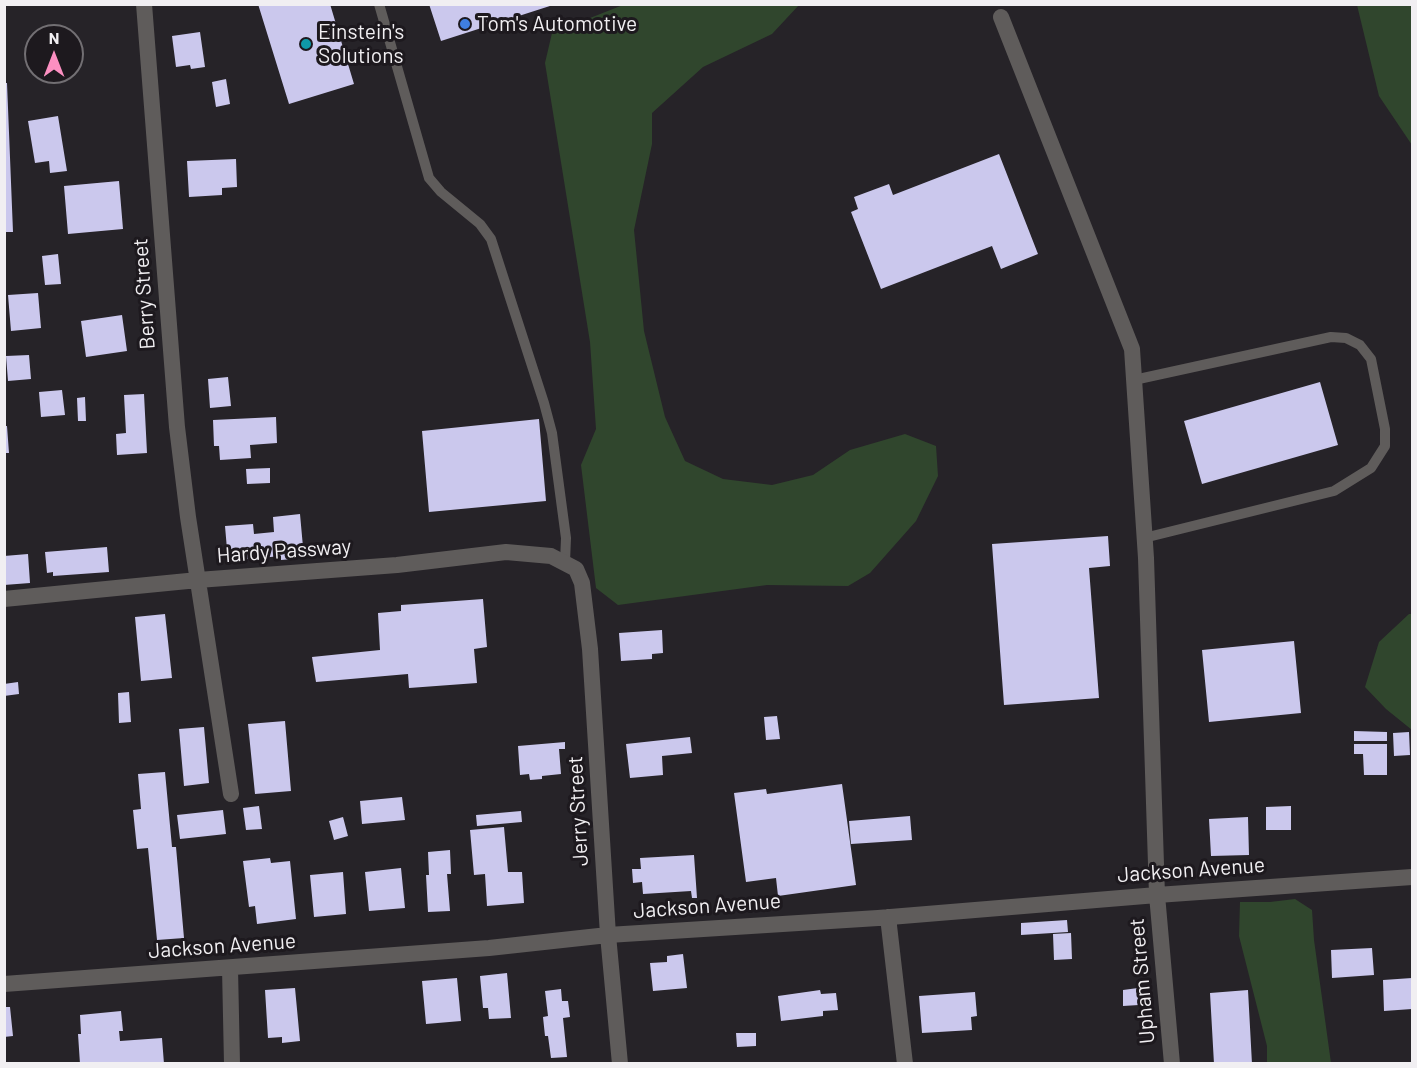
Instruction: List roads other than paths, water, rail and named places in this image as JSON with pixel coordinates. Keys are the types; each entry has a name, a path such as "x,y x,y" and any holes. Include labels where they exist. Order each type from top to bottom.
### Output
{"street":[{"name":"Berry Street","path":"144,4 177,427 188,517 231,794"},
{"name":"Upham Street","path":"1001,17 1131,349 1144,538 1157,895 1172,1064"},
{"name":"Hardy Passway","path":"4,599 198,580 396,565 506,552 543,554 565,562"},
{"name":"Jerry Street","path":"565,562 576,569 582,583 590,649 608,935 620,1064"},
{"name":"Jackson Avenue","path":"4,984 489,948 608,935 888,917 1413,877"},
{"path":"888,917 905,1064"},
{"path":"230,968 232,1064"}],"lane":[{"path":"379,4 429,178 441,192 480,224 491,239 552,433 566,538 565,562"},
{"path":"1134,380 1331,337 1346,338 1360,345 1371,359 1385,429 1385,446 1371,468 1334,491 1144,538"}],"place":[{"name":"Tom's Automotive","path":"465,24"},
{"name":"Einstein's Solutions","path":"306,44"}]}
